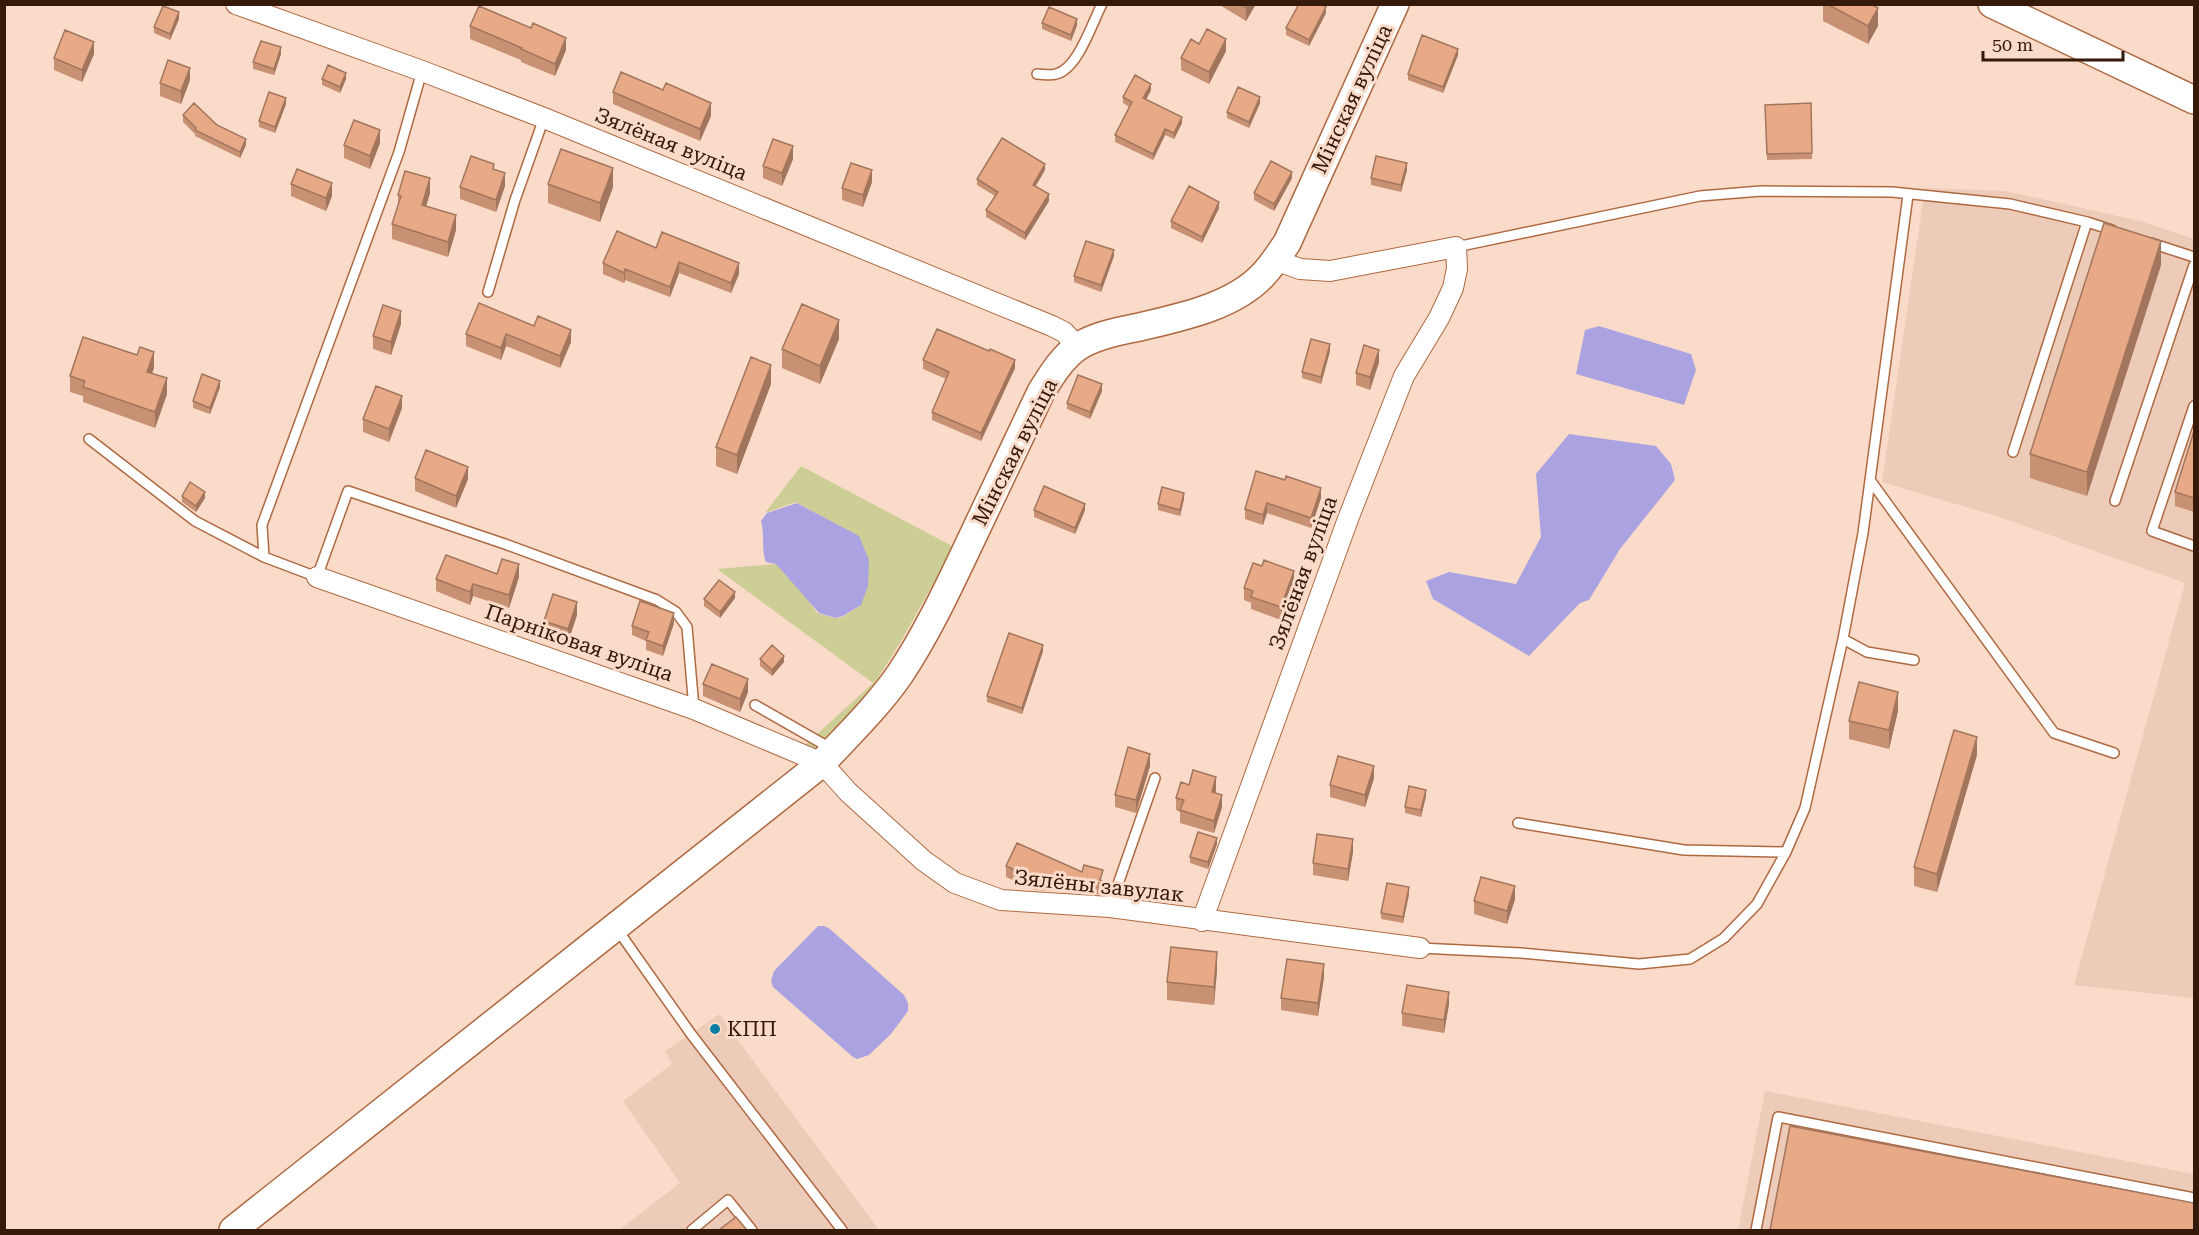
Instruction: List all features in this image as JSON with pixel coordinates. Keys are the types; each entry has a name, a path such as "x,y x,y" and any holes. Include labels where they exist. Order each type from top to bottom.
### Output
{"street":[{"name":"Зялёная вуліца","path":"236,4 544,118 1052,326 1064,332 1078,347"},
{"name":"Мінская вуліца","path":"233,1230 833,751 872,709 899,675 922,639 956,573 1041,392 1054,372 1078,347 1111,334 1216,304 1242,292 1261,277 1275,260 1287,243 1395,4"},
{"path":"2000,6 2194,100"},
{"name":"Зялёная вуліца","path":"1202,921 1348,519 1404,376 1439,318 1453,288 1457,269 1456,247"},
{"path":"1275,260 1300,269 1329,271 1456,247"},
{"name":"Парніковая вуліца","path":"317,577 694,709 833,751"},
{"name":"Зялёны завулак","path":"833,751 848,792 924,861 956,883 1001,900 1110,907 1202,921 1420,948"}],"lane":[{"path":"1037,74 1056,74 1069,68 1102,4"},
{"path":"264,557 262,525 399,152 422,71"},
{"path":"488,292 515,200 544,118"},
{"path":"1456,247 1700,196 1761,191 1892,192 2010,204 2119,232"},
{"path":"1420,948 1521,953 1639,964 1690,959 1724,938 1757,904 1786,852 1805,808 1843,639 1863,533 1908,195"},
{"path":"2013,452 2087,222"},
{"path":"2141,239 2194,257"},
{"path":"2115,501 2194,265"},
{"path":"2194,406 2152,531 2194,546"},
{"path":"89,439 195,521 264,557 317,577 348,491 494,540 657,600 676,612 687,627 694,709"},
{"path":"1870,480 2054,733 2114,753"},
{"path":"1843,639 1867,652 1914,660"},
{"path":"755,705 833,751"},
{"path":"1110,907 1155,778"},
{"path":"1518,823 1684,850 1786,852"},
{"path":"615,927 691,1034 842,1230"},
{"path":"1756,1230 1778,1117 2194,1198"},
{"path":"692,1230 728,1200 752,1230"}],"shaded area":[{"path":"1925,188 2006,191 2140,221 2194,239 2194,998 2074,985 2185,583 1996,516 1882,482"},
{"path":"1599,326 1691,354 1696,370 1684,405 1576,374 1585,330"},
{"path":"1569,434 1656,446 1671,464 1675,480 1620,549 1589,600 1580,603 1529,656 1433,599 1426,581 1449,572 1516,584 1541,537 1536,474"},
{"path":"797,503 859,536 869,560 868,586 861,605 843,616 835,618 819,613 776,564 766,562 761,521 767,513"},
{"path":"818,926 830,929 904,995 908,1003 908,1011 891,1034 869,1055 857,1059 853,1057 773,987 771,981 774,971"},
{"path":"720,1014 879,1230 619,1230 680,1183 623,1101 672,1064 665,1051"},
{"path":"1765,1091 2194,1174 2194,1230 1738,1230"}],"green space":[{"path":"801,466 954,547 900,643 866,697 811,750 803,747 873,683 717,569 777,564 802,591 817,613 834,618 843,617 861,605 858,536 796,502 765,513"}],"building":[{"path":"1299,4 1321,4 1326,7 1309,40 1286,28"},
{"path":"1827,4 1871,4 1878,8 1868,26"},
{"path":"163,6 179,12 170,34 154,27"},
{"path":"479,6 531,28 533,23 566,38 555,64 470,26"},
{"path":"1049,7 1077,19 1071,35 1042,23"},
{"path":"1207,29 1226,39 1209,72 1181,58 1191,39 1199,44"},
{"path":"65,30 94,42 82,70 54,58"},
{"path":"1422,35 1458,49 1443,87 1408,74"},
{"path":"261,41 281,47 274,69 253,62"},
{"path":"168,60 190,68 181,91 160,83"},
{"path":"328,65 346,73 340,87 322,79"},
{"path":"621,72 663,90 666,83 711,103 700,129 613,92"},
{"path":"1135,75 1151,84 1143,98 1182,117 1174,133 1165,129 1153,154 1115,135 1132,102 1123,97"},
{"path":"1238,87 1260,97 1249,122 1227,112"},
{"path":"269,92 286,98 275,127 259,121"},
{"path":"194,103 217,125 246,139 240,152 195,130 196,128 183,115"},
{"path":"1811,103 1812,153 1767,154 1765,105"},
{"path":"354,120 380,130 370,156 344,145"},
{"path":"1002,138 1045,164 1033,185 1049,194 1025,233 986,210 998,192 977,179"},
{"path":"773,139 793,146 782,173 763,166"},
{"path":"561,149 613,168 600,203 548,184"},
{"path":"471,156 494,164 493,169 505,173 496,200 460,187"},
{"path":"1376,156 1407,163 1401,185 1371,178"},
{"path":"1271,161 1292,172 1274,204 1254,193"},
{"path":"851,163 872,170 863,195 842,188"},
{"path":"297,169 332,183 326,198 291,184"},
{"path":"405,171 430,178 422,205 456,215 448,242 392,224 401,196 398,195"},
{"path":"1189,186 1219,202 1202,237 1171,221"},
{"path":"2104,223 2161,241 2087,472 2030,454"},
{"path":"617,231 656,248 662,232 739,263 731,283 679,262 670,287 625,269 624,273 603,263"},
{"path":"1086,241 1114,250 1101,285 1074,276"},
{"path":"479,303 534,326 538,316 571,330 560,356 506,334 501,348 466,334"},
{"path":"802,304 839,320 820,366 782,349"},
{"path":"383,305 401,311 391,342 373,336"},
{"path":"937,329 1015,360 981,433 932,412 949,372 923,360"},
{"path":"83,337 137,355 140,347 154,352 147,372 167,378 155,412 83,387 85,381 70,376"},
{"path":"1311,339 1330,344 1321,377 1302,372"},
{"path":"1364,345 1379,350 1370,377 1356,373"},
{"path":"751,357 771,365 737,455 716,447"},
{"path":"202,374 220,381 210,408 193,401"},
{"path":"1078,375 1102,384 1090,412 1067,403"},
{"path":"376,386 402,396 389,429 363,419"},
{"path":"2194,431 2194,498 2175,492"},
{"path":"426,450 468,467 456,496 415,478"},
{"path":"1256,471 1285,480 1286,476 1321,488 1311,518 1267,503 1263,515 1245,509"},
{"path":"190,482 205,492 196,506 182,496"},
{"path":"1044,486 1085,504 1075,528 1034,510"},
{"path":"1162,487 1184,493 1180,510 1158,504"},
{"path":"446,555 497,574 502,559 519,564 509,595 473,584 470,592 436,579"},
{"path":"1264,560 1294,571 1281,607 1251,597 1253,591 1244,588 1253,563 1262,566"},
{"path":"719,580 735,592 720,612 704,599"},
{"path":"553,594 577,602 568,629 544,621"},
{"path":"640,601 674,613 663,646 646,640 649,632 632,626"},
{"path":"1009,633 1043,645 1022,708 987,696"},
{"path":"772,645 784,656 772,670 760,659"},
{"path":"712,664 748,679 740,699 703,684"},
{"path":"1859,682 1898,692 1889,730 1849,721"},
{"path":"1954,730 1977,737 1937,874 1914,867"},
{"path":"1128,747 1150,754 1136,800 1115,795"},
{"path":"1338,756 1374,766 1365,795 1330,785"},
{"path":"1193,770 1216,777 1212,792 1222,795 1214,821 1180,810 1184,800 1176,798 1181,782 1189,785"},
{"path":"1409,786 1426,790 1421,810 1405,807"},
{"path":"1198,832 1217,838 1208,862 1190,857"},
{"path":"1317,834 1353,839 1348,869 1313,863"},
{"path":"1017,843 1082,872 1084,865 1103,870 1100,880 1107,884 1054,878 1053,880 1035,879 1006,866"},
{"path":"1481,877 1515,886 1507,911 1474,901"},
{"path":"1387,883 1409,887 1403,917 1381,913"},
{"path":"1171,947 1217,952 1214,987 1167,982"},
{"path":"1287,959 1324,964 1318,1003 1281,998"},
{"path":"1407,985 1449,992 1444,1020 1402,1013"},
{"path":"1790,1126 2194,1203 2194,1230 1770,1230"},
{"path":"736,1217 747,1230 719,1230"}],"place":[{"name":"КПП","path":"715,1029"}]}
